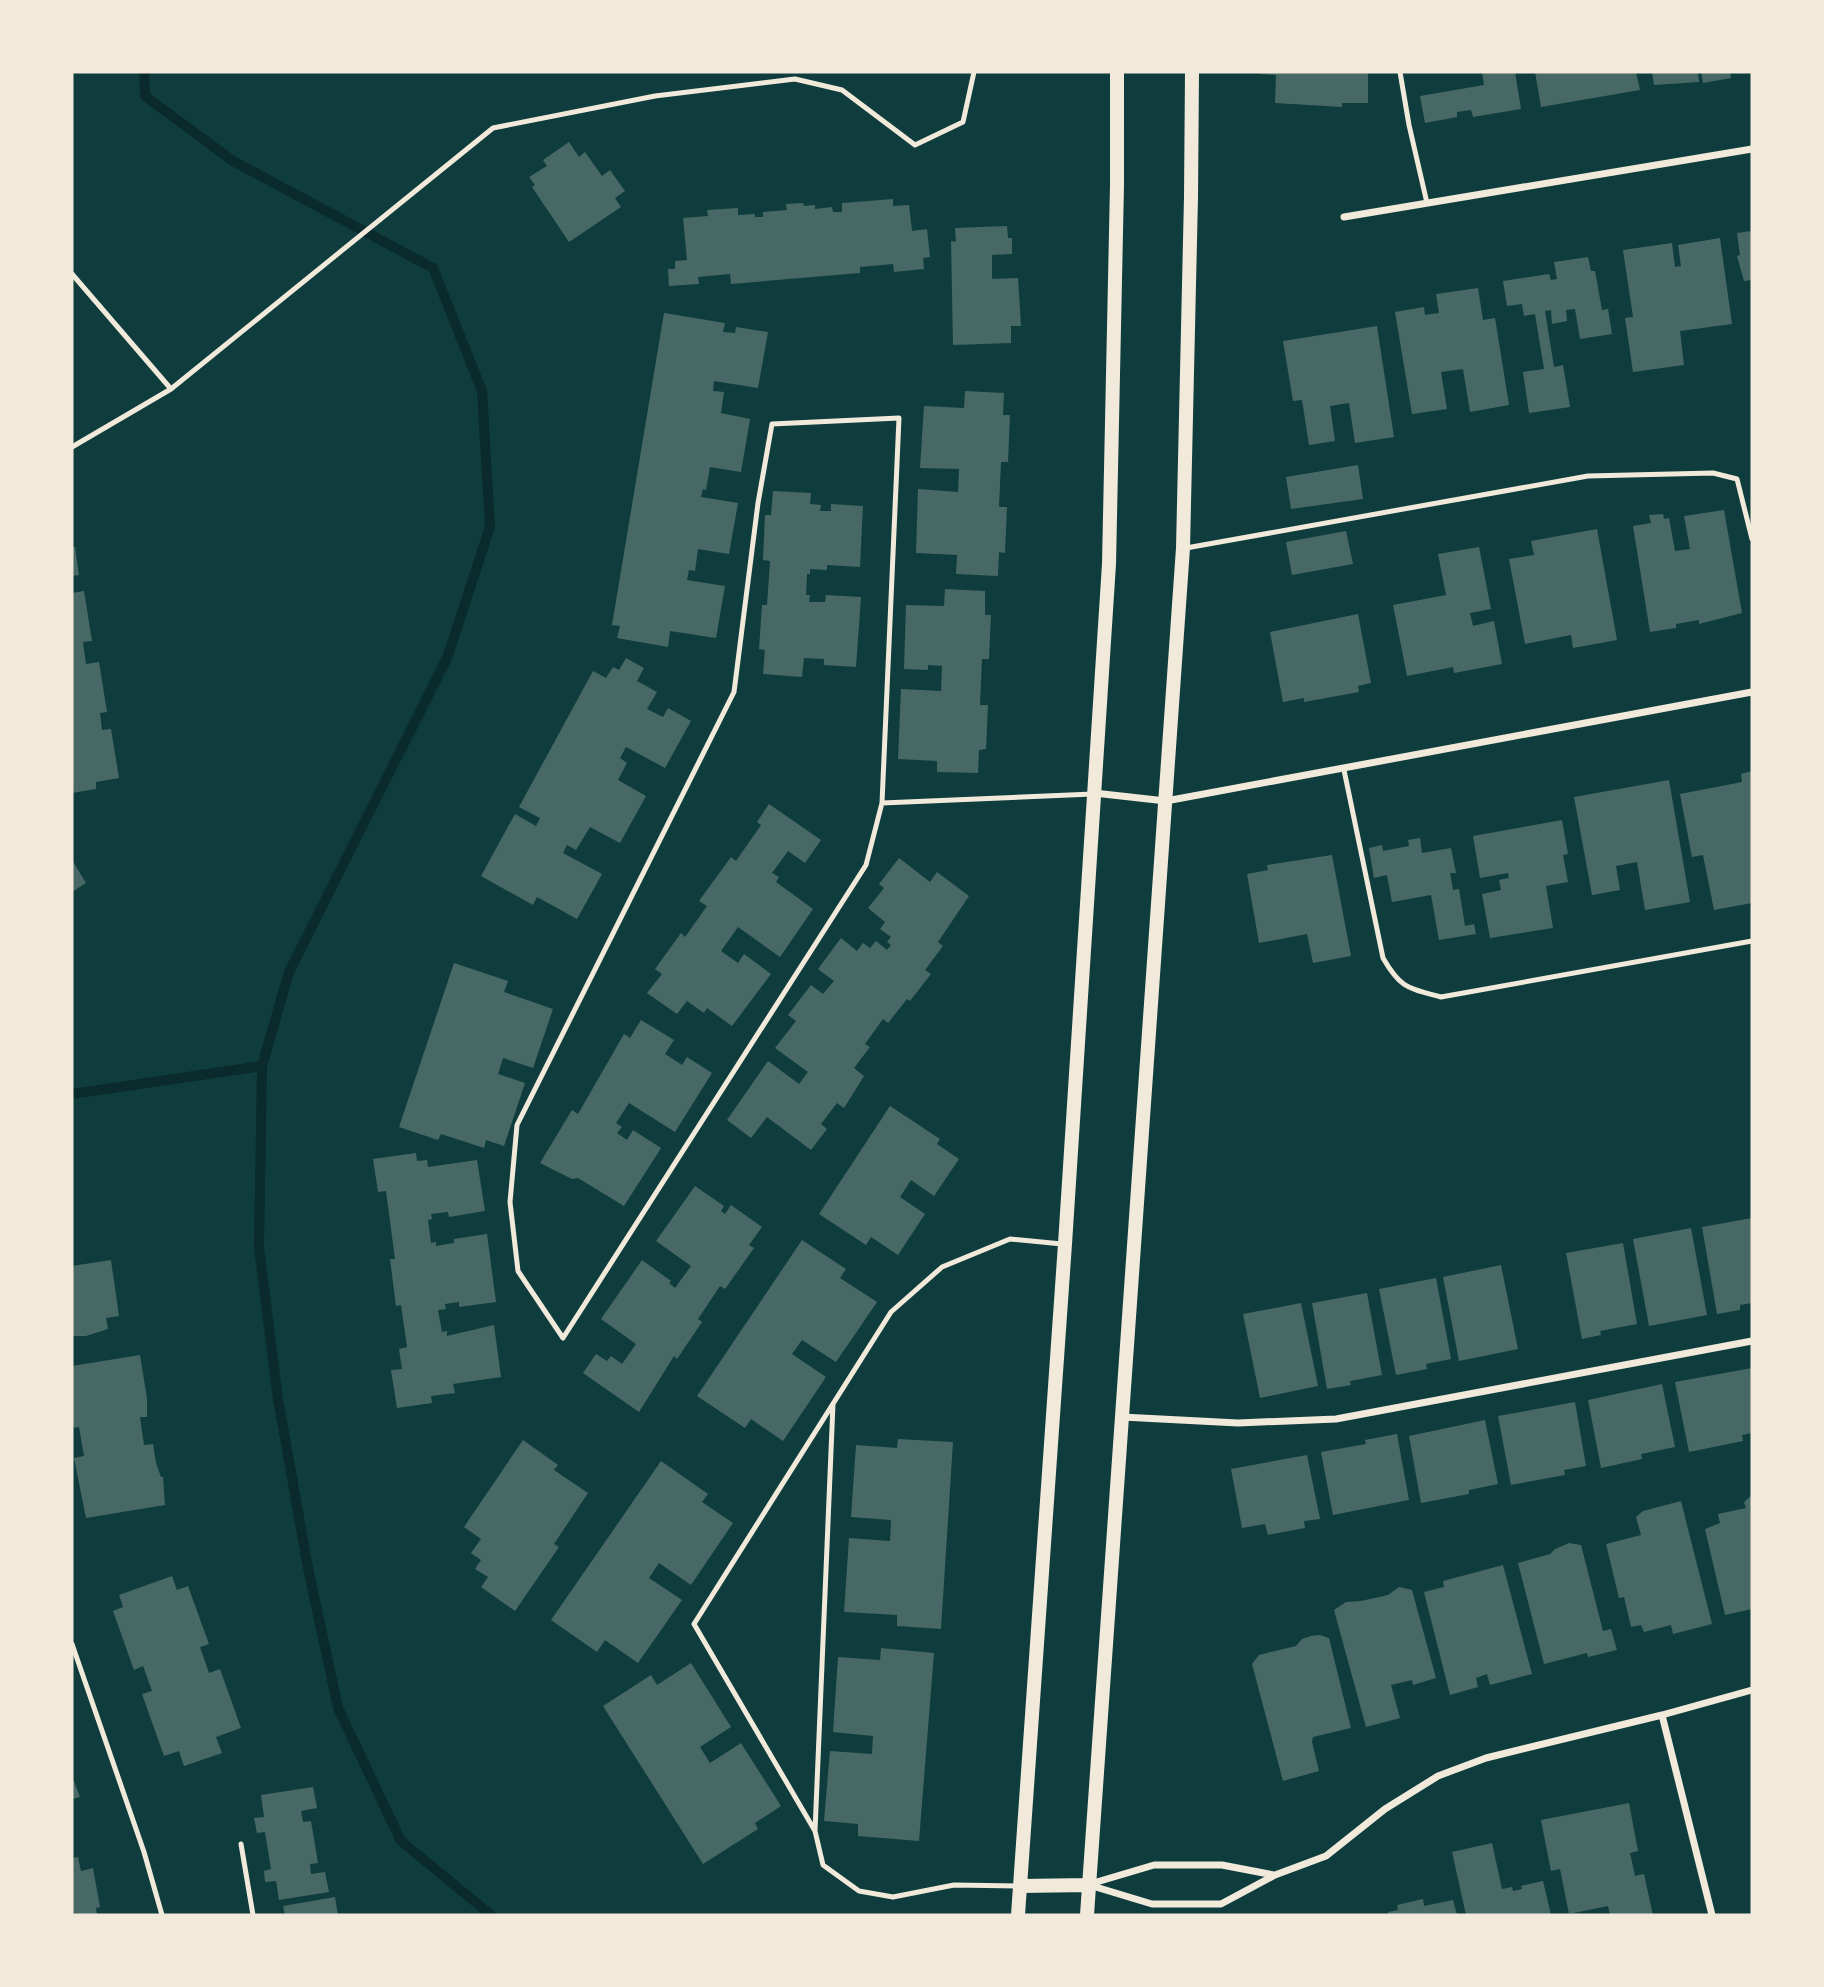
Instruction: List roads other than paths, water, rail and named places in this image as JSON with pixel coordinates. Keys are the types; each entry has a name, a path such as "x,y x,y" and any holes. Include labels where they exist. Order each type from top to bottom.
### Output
{"main road":[{"path":"1018,1915 1109,564 1117,72"},
{"path":"1087,1915 1183,548 1192,72"},
{"path":"1020,1886 1089,1885"}],"street":[{"path":"1344,217 1752,149"},
{"path":"1094,793 1166,801 1752,692"},
{"path":"1122,1417 1238,1423 1336,1419 1752,1340"},
{"path":"1089,1885 1152,1904 1221,1904 1275,1875 1326,1856 1385,1809 1438,1776 1486,1758 1752,1690"},
{"path":"1662,1715 1712,1915"},
{"path":"1089,1885 1154,1865 1222,1865 1275,1875"}],"lane":[{"path":"72,447 170,389 493,128 655,96 795,79 842,90 915,145 963,122 974,72"},
{"path":"1400,72 1427,203"},
{"path":"72,274 170,389"},
{"path":"899,418 882,803 866,865 563,1338 518,1271 510,1202 517,1125 734,692 758,503 772,424 899,418"},
{"path":"1183,548 1588,476 1713,472 1737,479 1752,539"},
{"path":"1343,769 1383,958 1394,978 1410,989 1441,998 1752,941"},
{"path":"882,803 1094,793"},
{"path":"815,1831 694,1624 891,1312 942,1267 1010,1239 1065,1244"},
{"path":"833,1402 815,1831 822,1865 859,1891 893,1897 954,1885 1020,1886"},
{"path":"72,1644 144,1852 162,1915"},
{"path":"241,1844 253,1915"}],"waterway":[{"path":"144,72 145,96 233,161 433,268 482,391 490,527 447,658 289,972 262,1066 259,1247 278,1399 308,1568 338,1708 401,1841 491,1915"},
{"path":"72,1094 262,1066"}]}
